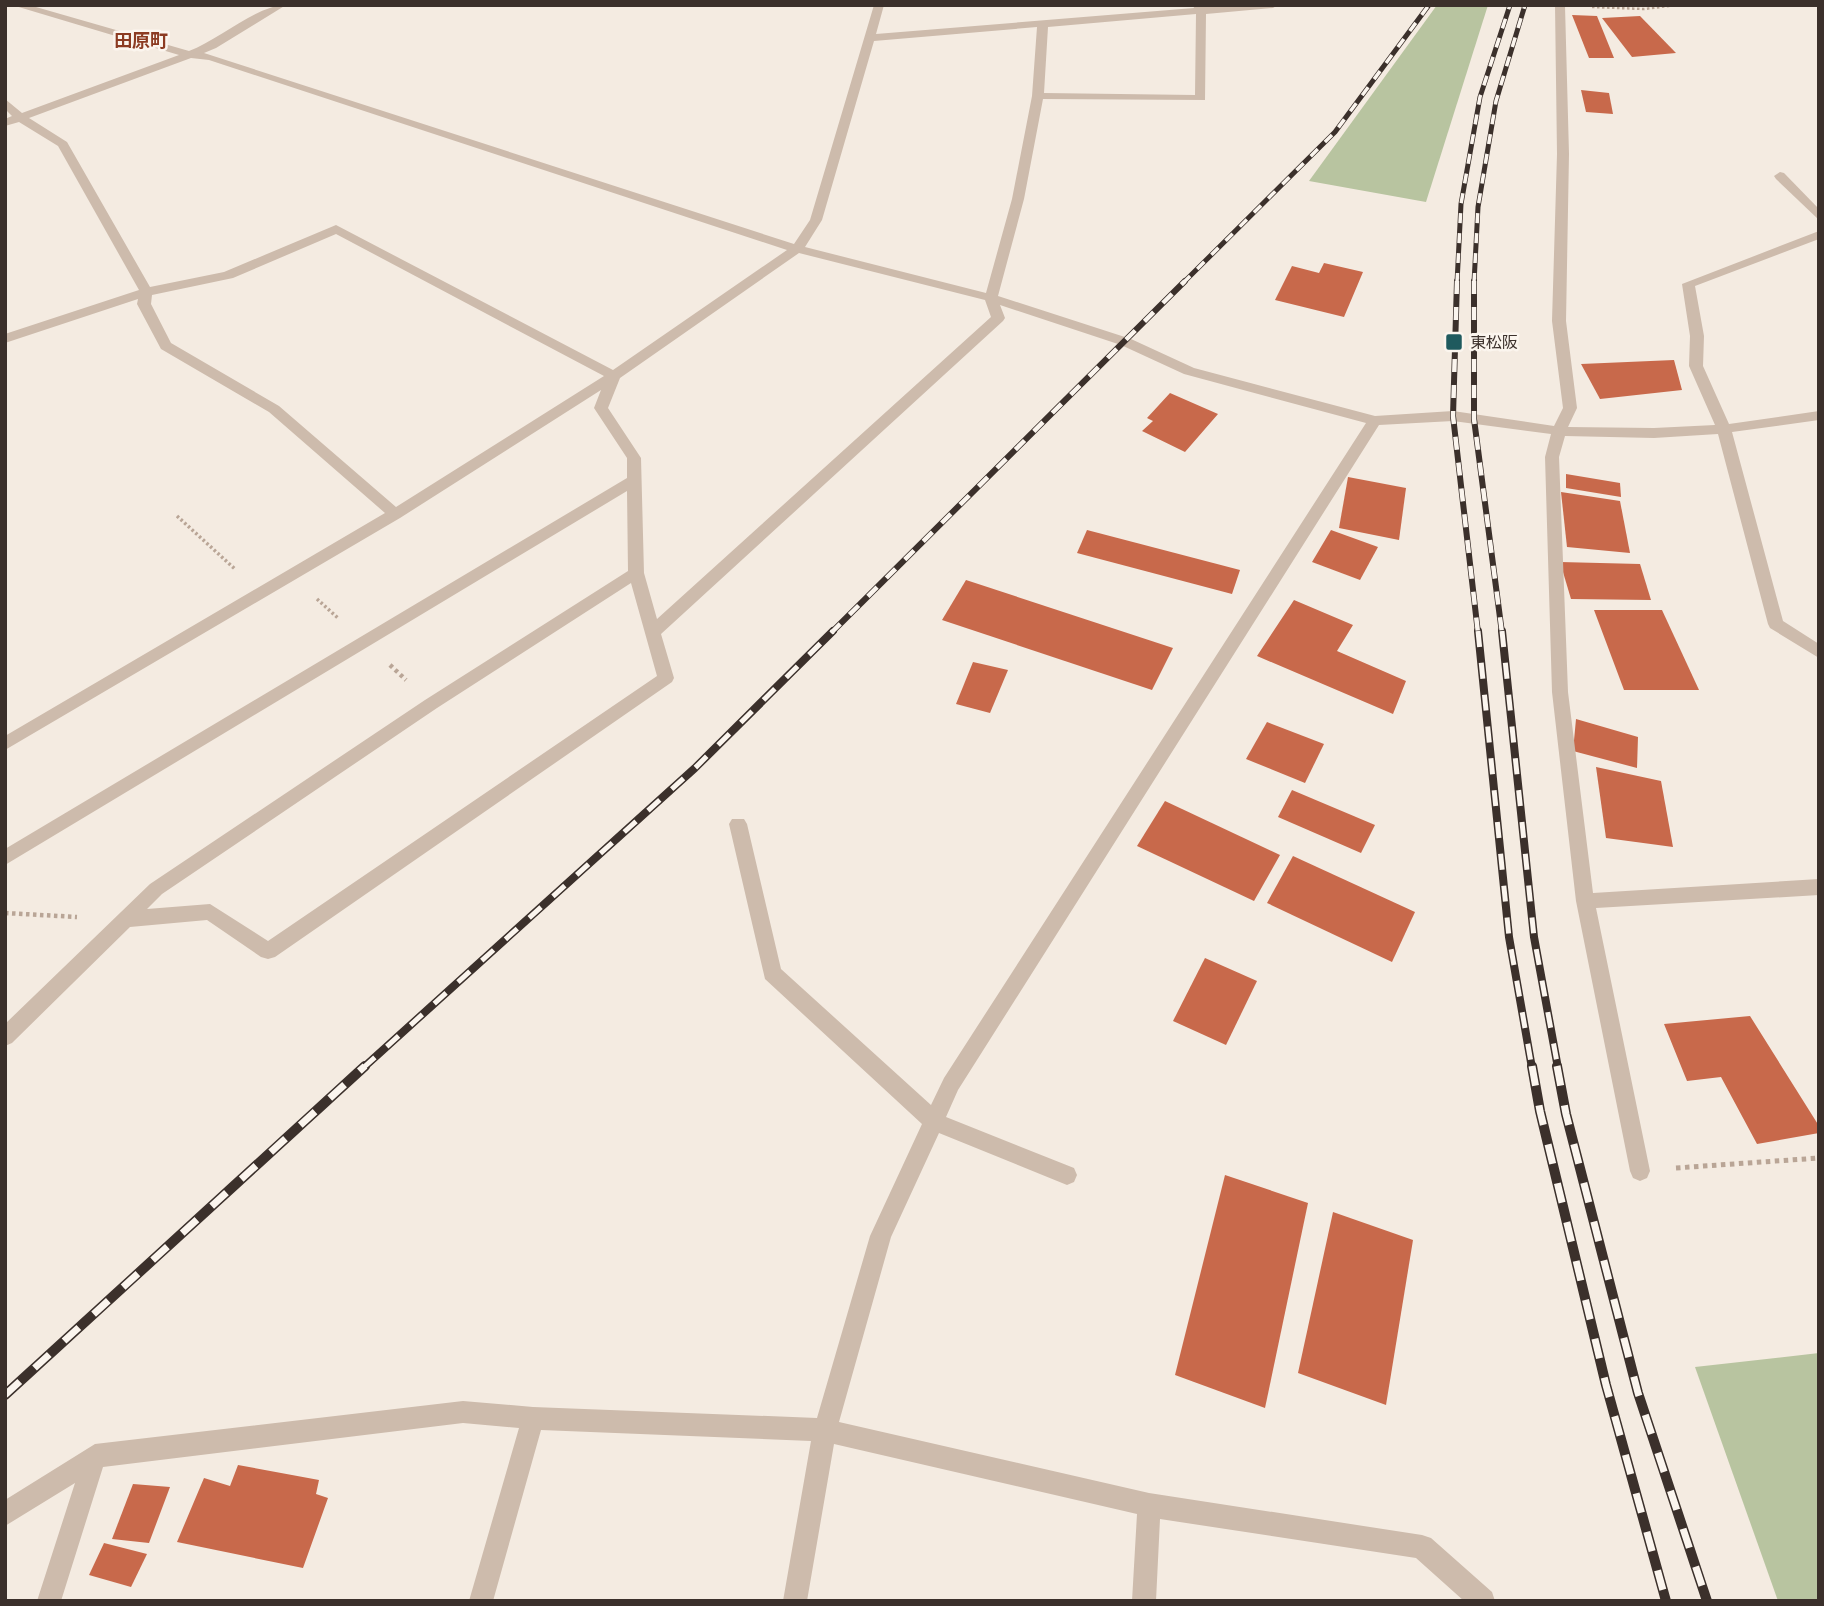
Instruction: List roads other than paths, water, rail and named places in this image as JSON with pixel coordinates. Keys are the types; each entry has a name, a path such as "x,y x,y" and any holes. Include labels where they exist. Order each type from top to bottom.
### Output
{"street":[{"path":"17,5 188,54 224,61 797,249 991,298 1126,342 1189,371 1376,421 1453,416 1559,431 1654,433 1724,429 1819,415"},
{"path":"5,122 212,46 281,5"},
{"path":"5,744 395,514 614,376 797,249 816,220 879,5"},
{"path":"870,38 1199,8 1273,5"},
{"path":"1560,6 1563,154 1559,321 1570,408 1559,431 1552,457 1560,692 1585,901 1640,1171"},
{"path":"1038,96 1201,99 1199,8"},
{"path":"652,633 998,318 991,298 1018,198 1038,96 1043,24"},
{"path":"5,102 19,117 63,144 146,292 144,304 166,346 274,409 395,514"},
{"path":"1780,176 1819,216"},
{"path":"5,339 146,292 228,275 336,229 614,376"},
{"path":"1819,235 1688,284 1697,336 1696,366 1724,429 1776,624 1819,652"},
{"path":"127,919 210,912 268,951 666,678 636,573 634,458 601,408 614,376"},
{"path":"795,1601 825,1430 881,1236 951,1084 1376,421"},
{"path":"5,858 634,480"},
{"path":"5,1037 156,889 431,704 636,573"},
{"path":"737,824 772,973 935,1122 1067,1175"},
{"path":"1585,901 1819,887"},
{"path":"5,1514 95,1456 463,1412 533,1418 825,1430 1149,1505 1422,1547 1483,1601"},
{"path":"481,1601 533,1418"},
{"path":"49,1601 95,1456"},
{"path":"1144,1601 1149,1505"}],"railway":[{"path":"1183,283 1335,132 1429,5"},
{"path":"1457,283 1461,204 1480,97 1510,5"},
{"path":"1474,283 1478,207 1496,101 1525,5"},
{"path":"831,633 1185,281"},
{"path":"1457,281 1453,416 1478,633"},
{"path":"1474,283 1474,419 1502,633"},
{"path":"363,1068 695,768 833,631"},
{"path":"1478,631 1509,937 1532,1068"},
{"path":"1502,631 1534,937 1558,1068"},
{"path":"5,1395 365,1066"},
{"path":"1532,1066 1540,1111 1606,1385 1666,1601"},
{"path":"1557,1066 1566,1114 1638,1393 1707,1601"}],"place":[{"name":"東松阪","path":"1454,342"}],"district":[{"name":"田原町","path":"141,41"}]}
